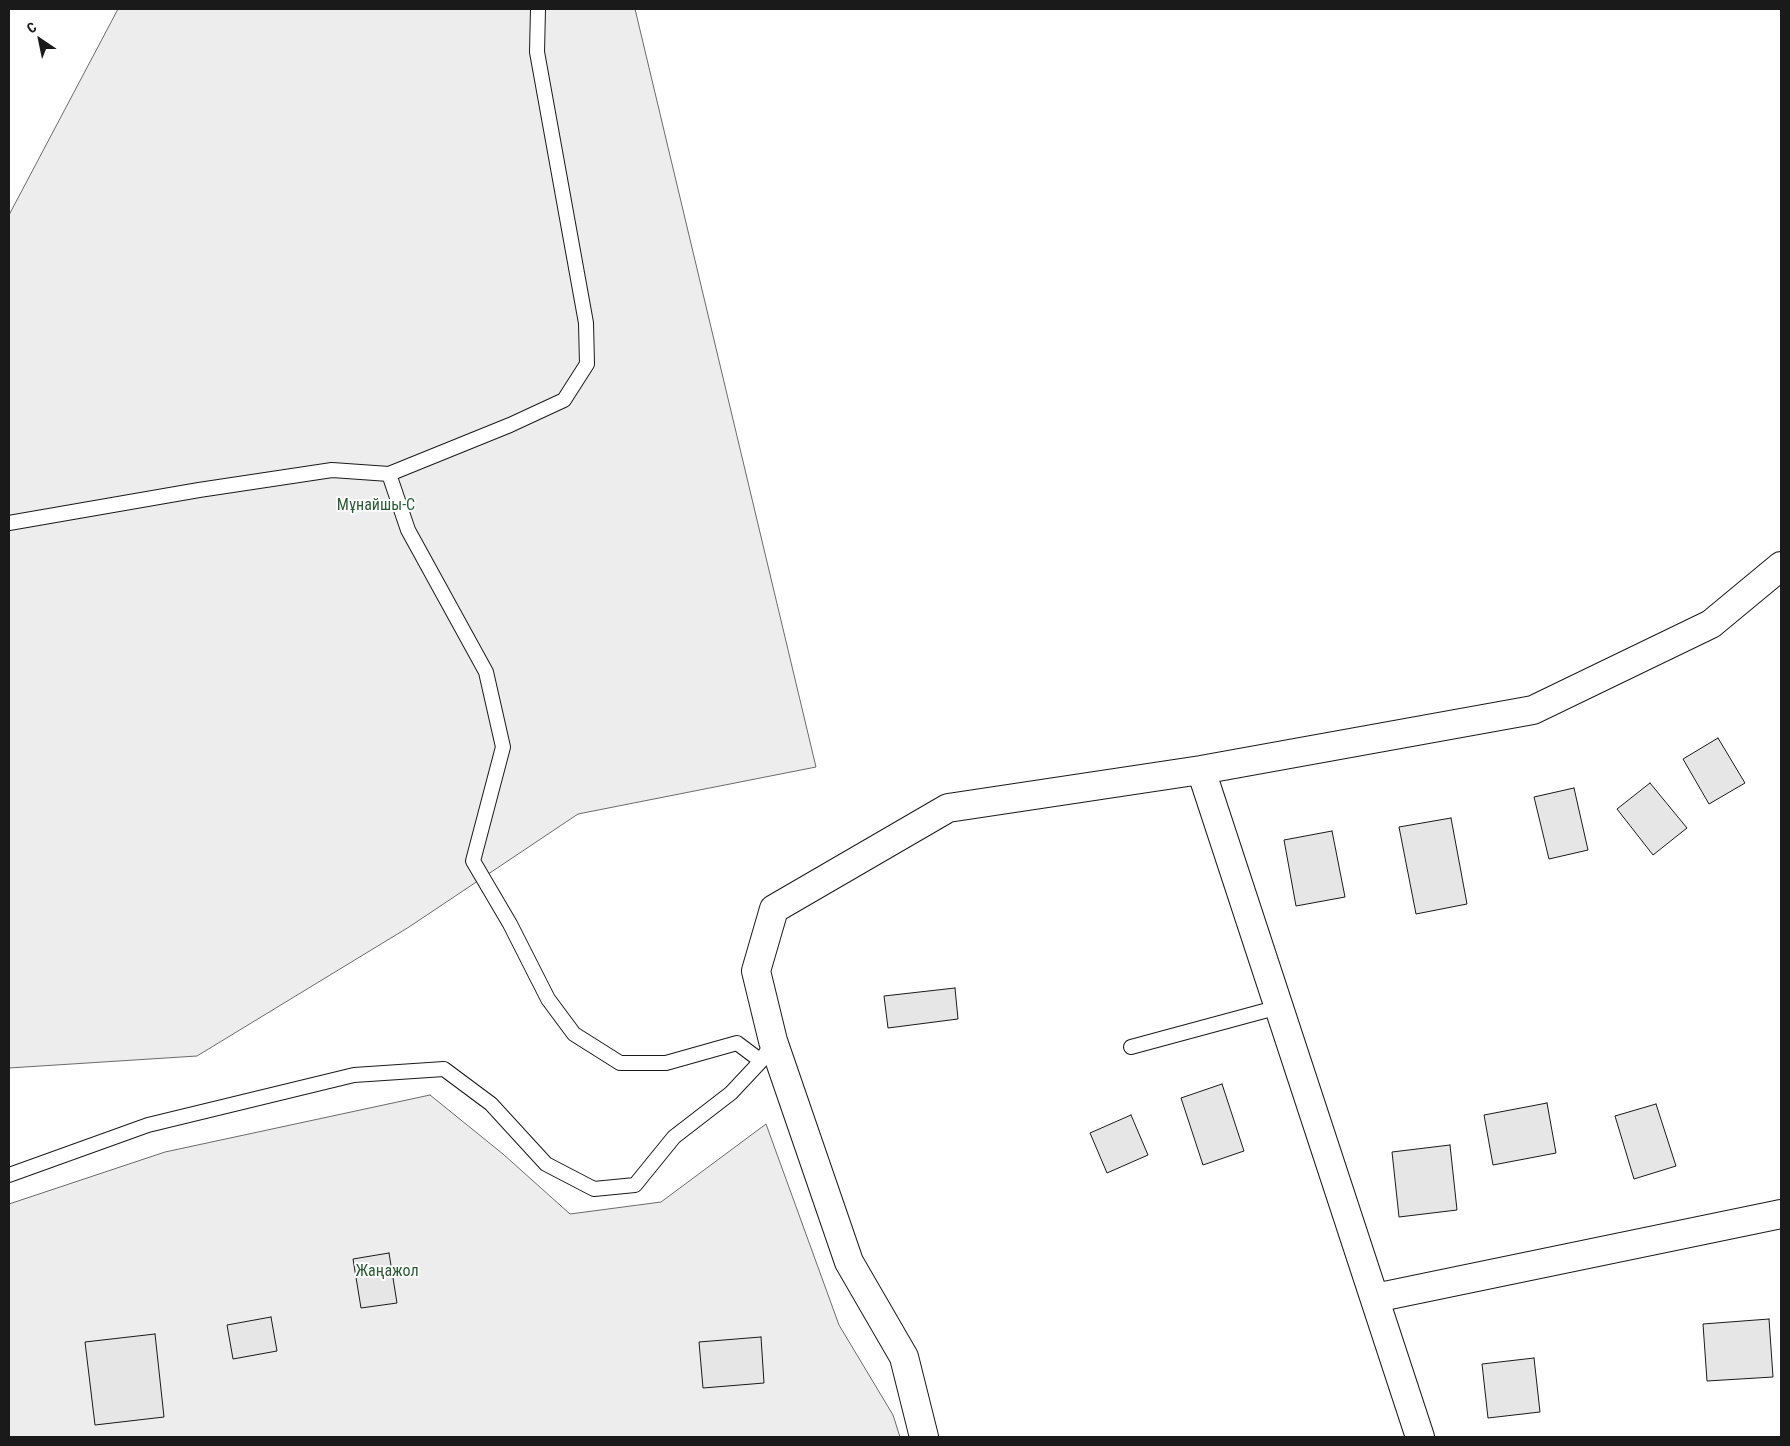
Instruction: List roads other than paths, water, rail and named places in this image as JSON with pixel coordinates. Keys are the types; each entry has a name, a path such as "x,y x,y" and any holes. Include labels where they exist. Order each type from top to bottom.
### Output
{"street":[{"path":"924,1437 904,1357 849,1262 767,1051 756,971 774,909 948,808 1201,770 1533,710 1711,624 1781,566"},
{"path":"1201,770 1420,1437"},
{"path":"1375,1298 1781,1214"}],"lane":[{"path":"9,523 198,490 332,470 389,474 510,425 564,400 587,364 586,323 537,52 538,9"},
{"path":"9,1175 148,1126 354,1075 444,1069 491,1104 546,1164 594,1189 635,1185 674,1137 731,1093 767,1051 737,1044 666,1063 620,1064 574,1034 548,999 510,924 473,860 503,746 486,672 408,530 389,474"},
{"path":"1131,1047 1279,1007"}],"park label":[{"name":"Мұнайшы-С","path":"376,506"},
{"name":"Жаңажол","path":"387,1272"}]}
